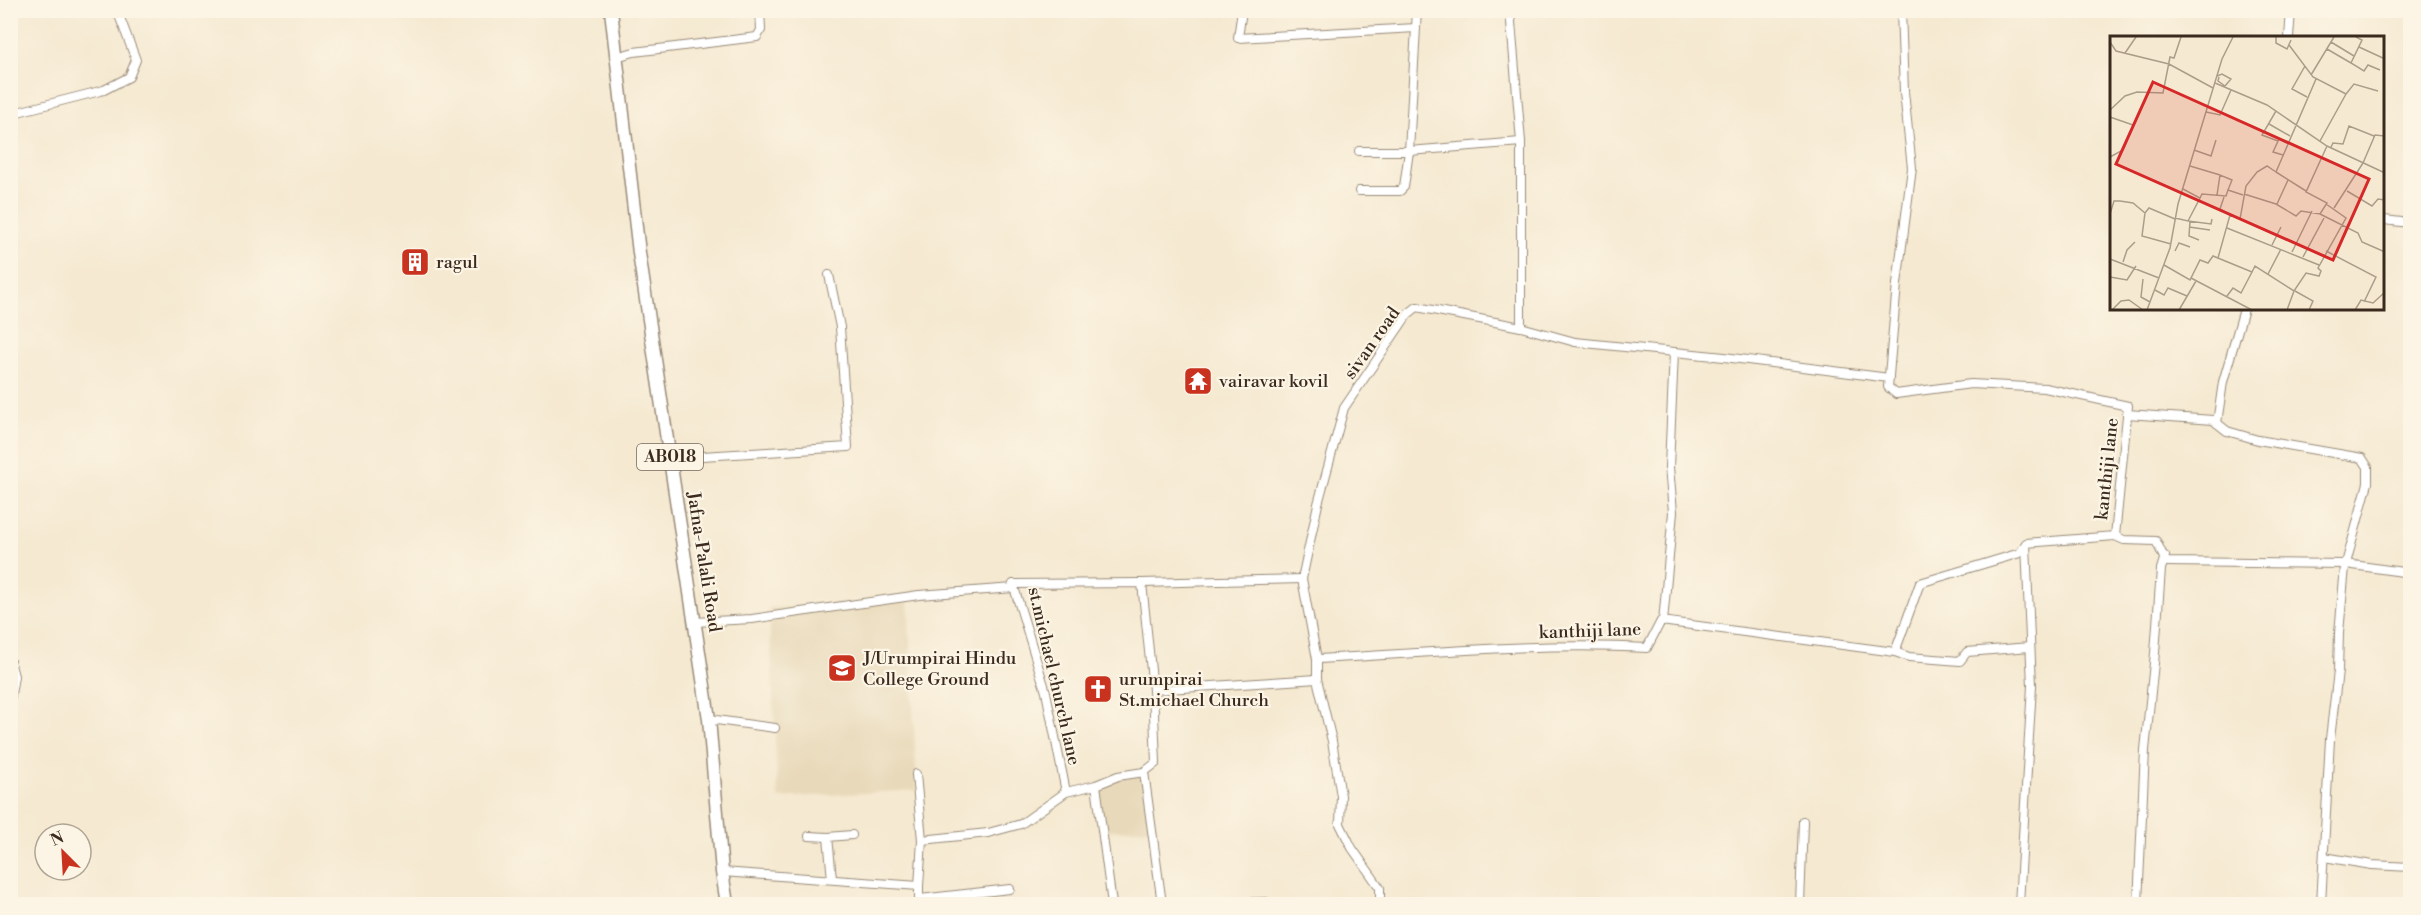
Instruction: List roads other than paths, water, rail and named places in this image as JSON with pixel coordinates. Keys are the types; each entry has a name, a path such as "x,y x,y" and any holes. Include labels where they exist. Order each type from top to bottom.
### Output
{"main road":[{"name":"Jafna-Palali Road","path":"611,10 639,253 709,719 722,872 727,904"}],"street":[{"path":"10,114 104,90 129,78 136,60 117,10"},
{"path":"616,57 634,52 757,38 761,30 760,10"},
{"path":"1242,10 1238,38 1416,28"},
{"path":"1359,191 1400,191 1404,186 1409,151 1416,10"},
{"path":"1510,10 1521,142 1521,327"},
{"path":"1889,378 1897,284 1912,168 1904,92 1901,10"},
{"path":"2289,36 2291,10"},
{"path":"1359,151 1409,151 1521,142"},
{"path":"2385,220 2410,223"},
{"path":"670,458 848,447 840,327 829,275"},
{"name":"sivan road","path":"1380,904 1380,888 1352,848 1340,824 1339,785 1332,741 1317,679 1317,659 1302,579 1318,504 1344,408 1408,314 1417,307 1521,327 1575,342 1889,378"},
{"path":"2217,423 2223,382 2244,310"},
{"path":"1663,622 1673,512 1669,467 1674,352"},
{"name":"kanthiji lane","path":"1317,659 1515,648 1605,646 1647,648 1661,621 1895,652 1920,584 2020,553 2026,543 2115,536 2128,406 2044,388 1971,384 1896,394 1888,387 1889,378"},
{"path":"2127,414 2213,420 2227,431 2258,440 2362,458 2368,467 2368,483 2346,564 2330,739 2321,904"},
{"path":"2115,536 2124,540 2156,541 2166,562 2346,564 2410,573"},
{"path":"2019,904 2032,686 2026,543"},
{"path":"2138,904 2145,750 2164,556"},
{"name":"st.michael church lane","path":"1065,792 1046,692 1013,584 1302,579"},
{"path":"1142,583 1156,763 1144,772 1162,904"},
{"path":"695,622 752,619 919,595 1014,588"},
{"path":"1895,652 1909,657 1960,662 1967,652 2030,647"},
{"path":"10,661 14,675 10,701"},
{"path":"1152,690 1317,679"},
{"path":"709,719 775,728"},
{"name":"st.michael church lane","path":"922,840 988,833 1021,824 1065,792 1096,785 1118,776 1144,772"},
{"path":"916,774 922,840 919,902 1010,889"},
{"name":"st.michael church lane","path":"1096,785 1112,904"},
{"path":"1800,904 1803,821"},
{"path":"809,836 852,835"},
{"path":"828,837 832,879"},
{"path":"2324,857 2372,865 2410,867"},
{"path":"722,872 919,886"},
{"path":"1206,904 1266,902 1266,904"}],"place":[{"name":"ragul","path":"415,262"},
{"name":"vairavar kovil","path":"1198,381"},
{"name":"J/Urumpirai Hindu College Ground","path":"842,668"},
{"name":"urumpirai St.michael Church","path":"1098,689"}]}
